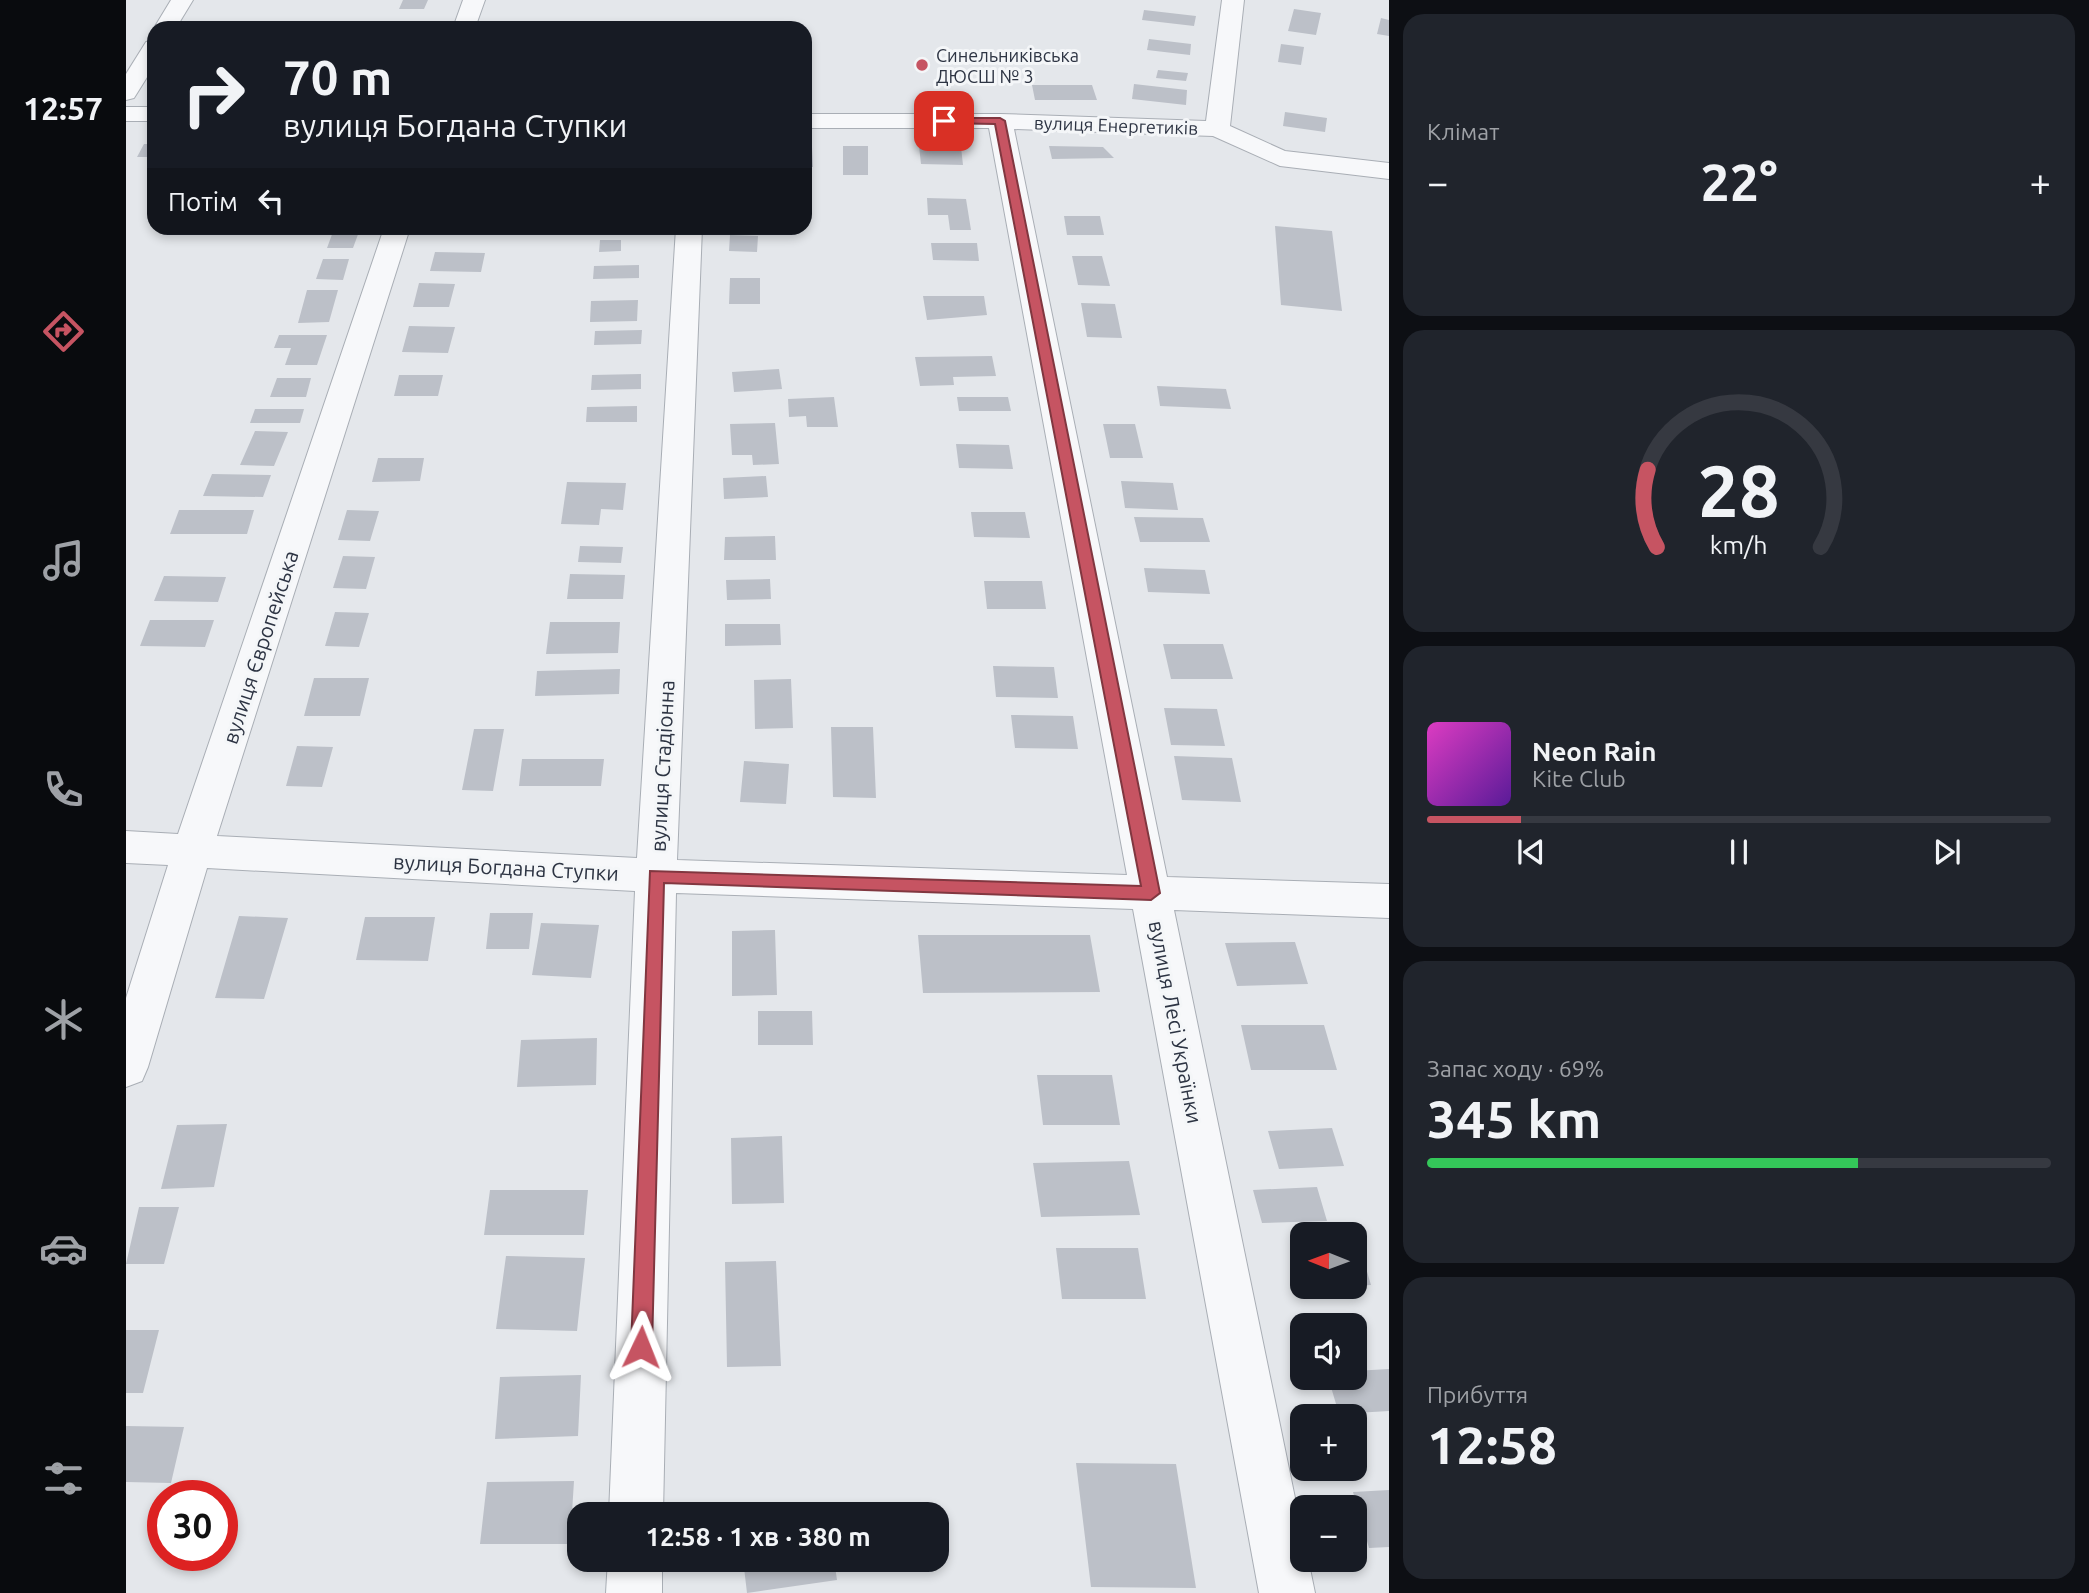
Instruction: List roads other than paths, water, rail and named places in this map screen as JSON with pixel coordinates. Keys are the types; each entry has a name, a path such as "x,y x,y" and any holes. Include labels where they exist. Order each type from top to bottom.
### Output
{"street":[{"path":"169,21 182,0"},
{"path":"466,21 474,0"},
{"path":"1233,0 1217,129 1280,158 1389,171"},
{"path":"126,93 147,58"},
{"path":"126,114 147,114"},
{"name":"вулиця Енергетиків","path":"812,121 1000,121 1217,129"},
{"name":"вулиця Лесі Українки","path":"1000,121 1287,1593"},
{"name":"вулиця Європейська","path":"126,1067 194,849 395,235"},
{"name":"вулиця Стадіонна","path":"636,1502 656,876 689,235"},
{"name":"вулиця Богдана Ступки","path":"126,847 656,876 1389,901"},
{"path":"634,1593 635,1572"}],"place":[{"name":"Синельниківська ДЮСШ № 3","path":"922,65"}]}
